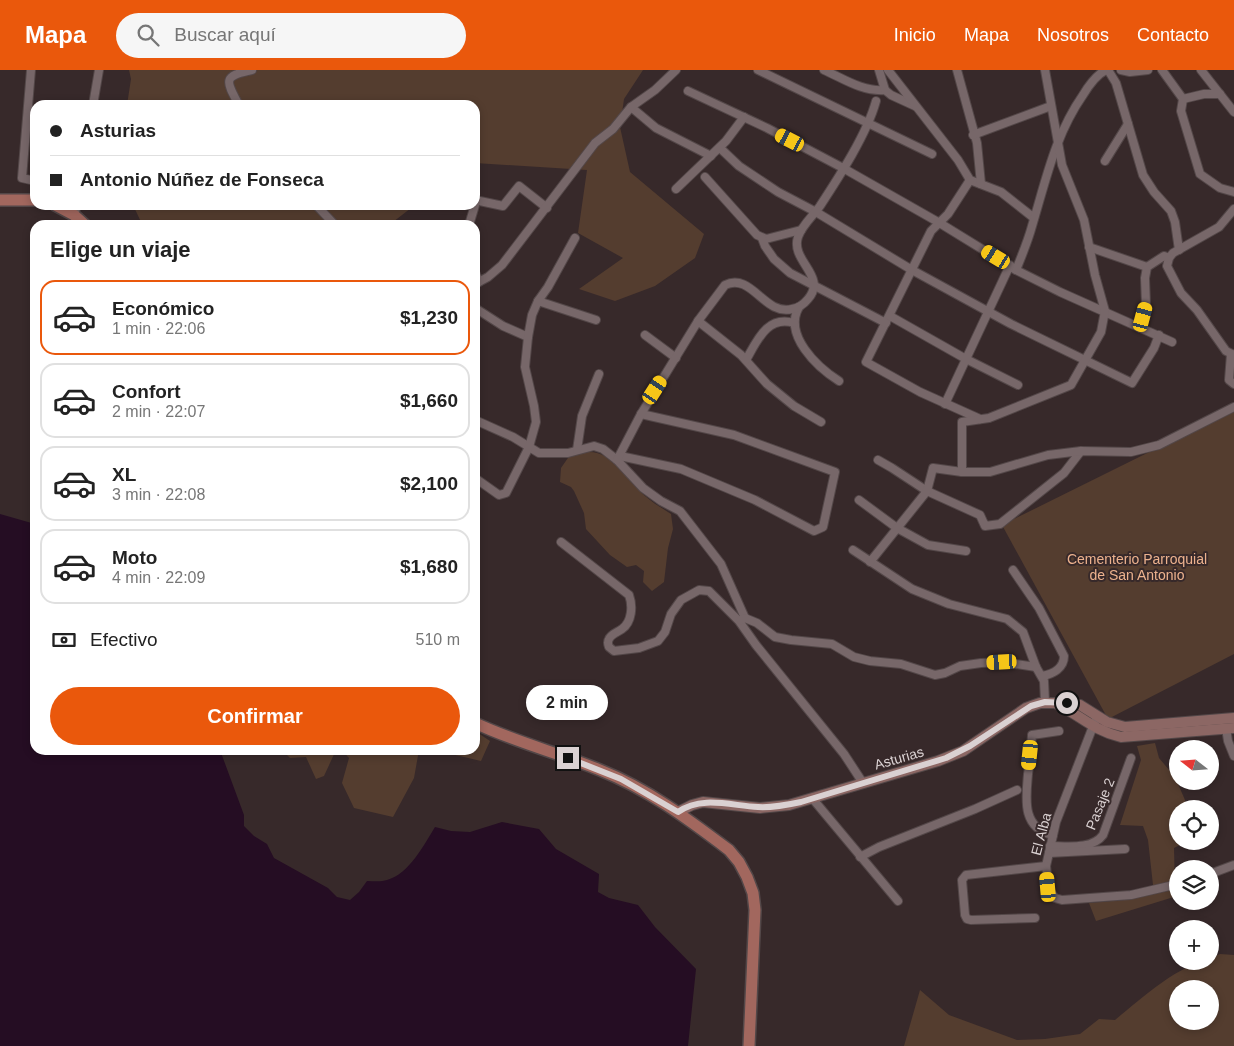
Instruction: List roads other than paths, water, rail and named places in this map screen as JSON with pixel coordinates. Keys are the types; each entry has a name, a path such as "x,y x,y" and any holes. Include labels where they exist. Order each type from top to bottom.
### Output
{"main road":[{"path":"0,200 30,200"},
{"path":"480,725 600,770 640,789 678,812 729,850 739,862 750,885 756,919 749,1046"}],"street":[{"path":"30,180 22,178 31,70"},
{"path":"94,100 99,70"},
{"path":"236,100 228,84 229,80 235,74 252,70"},
{"path":"480,281 502,265 595,143 613,128 631,107 676,70"},
{"path":"758,70 932,154"},
{"path":"824,70 859,87 885,90"},
{"path":"879,70 885,90 891,95 915,106"},
{"path":"888,70 958,160 970,180 1001,192 1034,218"},
{"path":"957,70 977,143 981,184"},
{"path":"962,472 962,422 989,418 1071,385 1101,332 1105,312 1084,220 1062,165 1045,70"},
{"path":"945,404 988,313 1013,267 1034,218 1050,161 1070,113 1099,74 1107,70 1116,83 1143,175 1170,211 1175,222 1179,250"},
{"path":"1121,70 1136,72 1148,70"},
{"path":"1162,70 1183,99 1181,111 1200,174 1220,188 1234,192"},
{"path":"1201,70 1234,112"},
{"path":"688,92 744,117 843,168 1013,267 1060,292 1172,342"},
{"path":"1183,99 1204,94 1220,94"},
{"path":"618,458 641,414 698,321 725,284 733,282 745,284 769,305 780,310 799,307 807,300 814,286 809,270 801,260 798,251 797,242 801,230 816,212 843,168 869,123 876,102"},
{"path":"973,134 1051,106"},
{"path":"631,107 656,128 711,156"},
{"path":"676,189 720,148 744,117"},
{"path":"1105,161 1128,124"},
{"path":"720,148 746,172 912,270 988,313 1132,384 1154,348 1159,335"},
{"path":"705,176 750,229 762,238 769,253 790,273 1018,384"},
{"path":"970,180 948,214 931,230 866,362 945,404 982,420"},
{"path":"480,203 504,206 519,186 547,208"},
{"path":"1234,209 1219,227 1173,252 1167,266 1181,293 1202,317 1226,351 1232,355 1229,380 1234,384"},
{"path":"321,210 330,220"},
{"path":"762,238 766,239 801,230"},
{"path":"480,482 499,495 506,493 529,447 536,422 525,368 532,315 538,301 548,287 575,238"},
{"path":"1089,247 1146,267"},
{"path":"1146,267 1164,256 1169,258"},
{"path":"1140,328 1146,305 1146,267"},
{"path":"538,301 596,320"},
{"path":"799,307 794,322 798,338 812,359 822,369 839,380"},
{"path":"480,311 503,326 528,338"},
{"path":"698,321 741,355 767,384 794,406 821,422"},
{"path":"746,360 768,327 779,321 794,322"},
{"path":"645,335 676,358"},
{"path":"577,450 582,416 598,374"},
{"path":"870,562 927,491 932,468 962,472 990,472 1048,454 1082,451 1131,452 1159,445 1234,407"},
{"path":"618,458 681,469 755,500 814,531 823,527 835,472 734,435 641,414"},
{"path":"480,422 513,437 539,453 568,453 594,446 603,449 618,458 643,488 661,501 680,511 710,548 726,572 742,620 756,644 844,754 863,782"},
{"path":"878,460 927,491 980,515 985,526 1000,524 1064,473 1082,451"},
{"path":"859,500 897,528 928,545 966,551"},
{"path":"561,542 629,595 631,602 630,618 623,628 608,639 608,644 612,650 624,651 658,641 665,632 671,614 677,604 698,590 706,590 712,593 742,620 757,623 775,636 791,640 832,644 854,657 870,661 901,664 935,675 945,673 960,666 981,663 1002,662 1036,667"},
{"path":"853,550 900,582 924,595 949,604 1007,619 1023,632 1036,667 1042,676 1045,688 1045,702"},
{"path":"1013,570 1038,608 1064,656 1063,662 1057,670 1042,676"},
{"name":"Asturias","path":"678,812 692,804 703,802 768,807 789,805 938,761 970,746 1026,708 1045,702 1080,705 1113,724 1131,727 1234,718"},
{"name":"Asturias","path":"1056,703 1106,733 1128,737 1230,728"},
{"name":"El Alba","path":"1097,716 1056,822 1046,866 1049,890 1055,898 1062,900 1131,895 1169,886"},
{"path":"1230,728 1228,741 1234,756"},
{"path":"1053,835 1041,830 1032,822 1028,813 1026,799 1032,735 1059,731"},
{"name":"Pasaje 2","path":"1049,849 1090,844 1100,838 1131,758"},
{"path":"860,857 879,847 975,809 1017,790"},
{"path":"812,798 898,901"},
{"path":"1049,849 1125,849"},
{"path":"1219,871 1234,865"},
{"path":"1035,918 967,919 965,916 962,880 964,876 968,875 1046,866"}],"park label":[{"name":"Cementerio Parroquial de San Antonio","path":"1137,568"}]}
